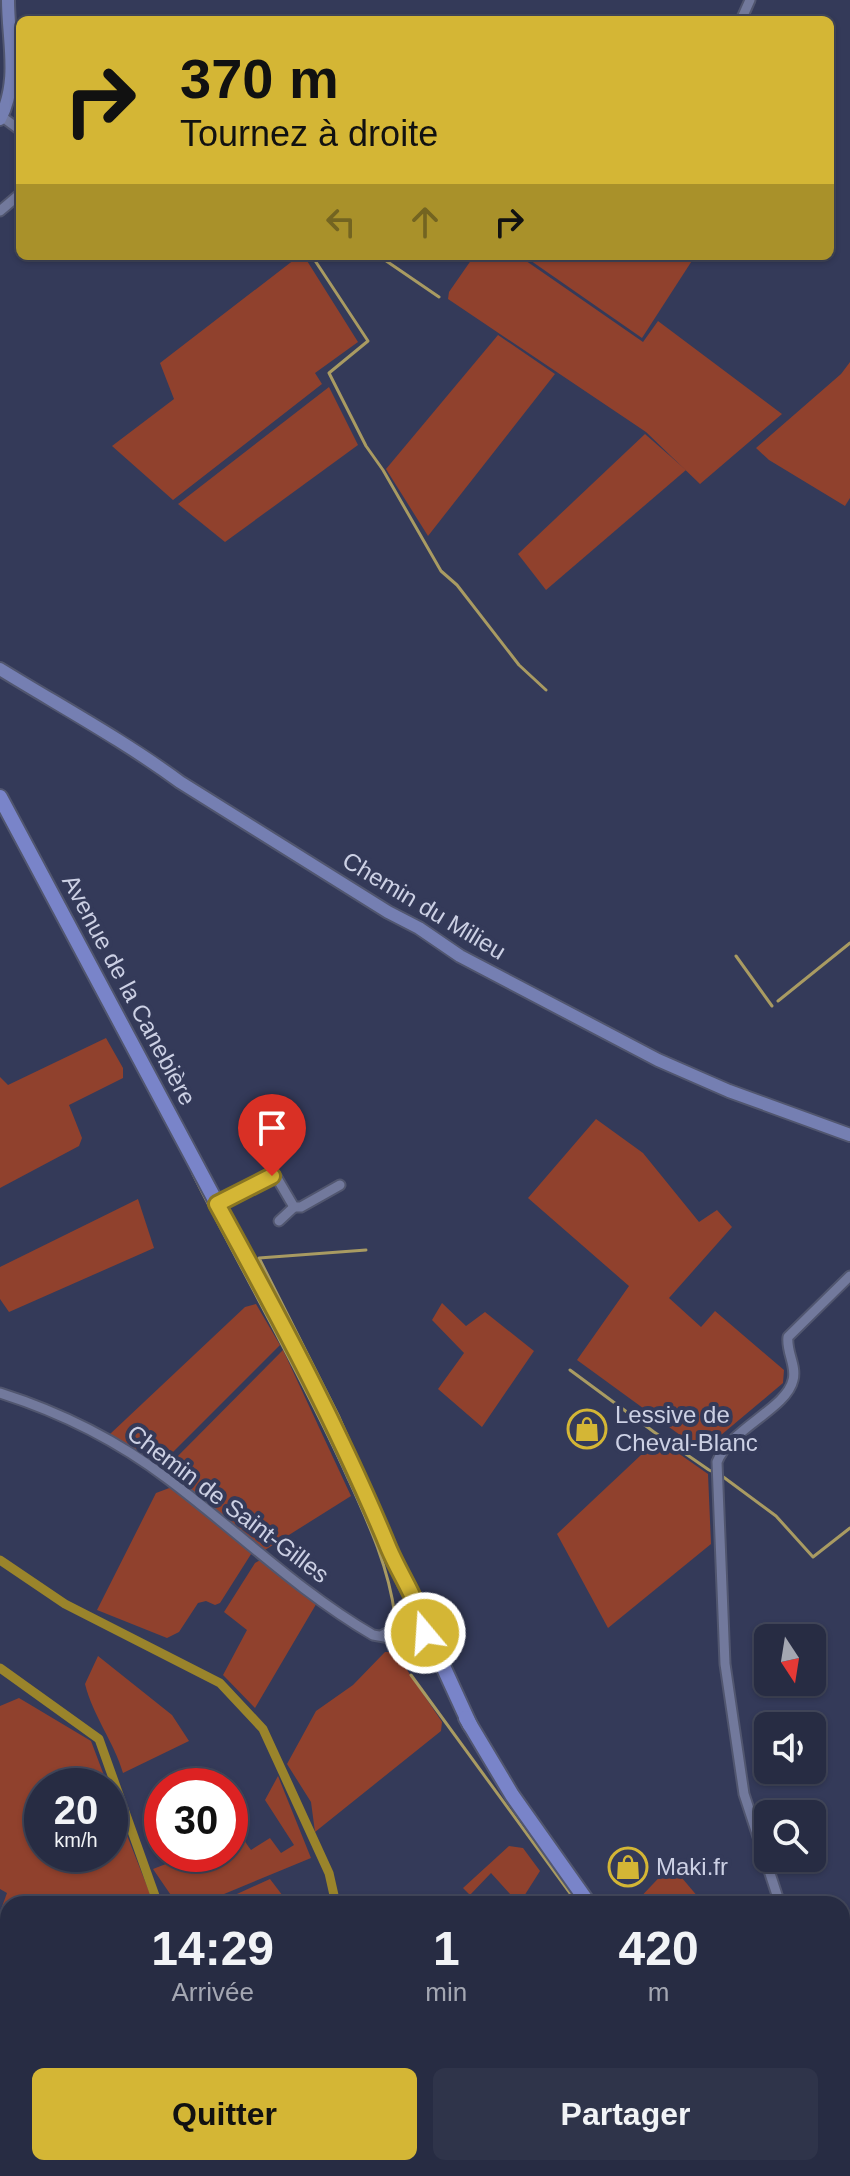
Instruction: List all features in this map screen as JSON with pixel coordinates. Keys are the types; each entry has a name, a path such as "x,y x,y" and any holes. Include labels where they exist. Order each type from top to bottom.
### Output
{"main road":[{"name":"Avenue de la Canebière","path":"0,797 316,1389 393,1558 420,1626"},
{"path":"420,1626 446,1672 470,1725"},
{"path":"420,1626 442,1680 512,1795 583,1896"}],"street":[{"path":"1,118 11,91 13,71 8,0"},
{"path":"0,211 16,197"},
{"name":"Chemin du Milieu","path":"0,669 103,733 131,746 180,782 460,956 696,1077 850,1135"},
{"path":"217,1204 272,1176 277,1178 294,1207"},
{"path":"279,1221 294,1207 301,1207 340,1185"},
{"path":"779,1896 744,1794 725,1664 717,1462 729,1442 787,1393 794,1375 787,1347 788,1337 850,1276"},
{"name":"Chemin de Saint-Gilles","path":"0,1393 41,1407 100,1435 131,1454 357,1625 373,1635 383,1635"},
{"path":"383,1635 420,1626"},
{"path":"383,1635 390,1638 420,1626"},
{"path":"778,1892 782,1896"}],"shaded area":[{"path":"294,260 307,260 358,342 315,373 322,384 173,500 112,446 174,399 160,363"},
{"path":"471,260 525,260 643,342 658,321 782,414 700,484 646,432 448,299 449,292"},
{"path":"530,260 692,260 642,338"},
{"path":"498,335 555,374 428,536 386,469"},
{"path":"850,362 850,498 845,506 769,460 756,448 841,374"},
{"path":"329,387 358,445 225,542 178,504"},
{"path":"645,434 686,470 546,590 518,554"},
{"path":"106,1038 123,1068 123,1078 69,1105 82,1138 79,1146 0,1188 0,1077 8,1085"},
{"path":"596,1119 643,1153 699,1222 717,1210 732,1227 669,1298 701,1327 715,1311 784,1370 783,1383 702,1451 577,1360 629,1286 528,1198"},
{"path":"138,1199 154,1248 9,1312 0,1299 0,1267"},
{"path":"442,1303 466,1326 485,1312 534,1351 482,1427 438,1389 464,1353 432,1320"},
{"path":"256,1304 280,1345 158,1467 109,1435 245,1307"},
{"path":"283,1350 351,1496 265,1550 163,1471"},
{"path":"658,1439 708,1474 711,1544 608,1628 557,1534"},
{"path":"172,1487 253,1551 220,1603 198,1603 179,1632 167,1638 97,1610 156,1493"},
{"path":"262,1559 318,1601 255,1708 223,1675 247,1630 224,1612 255,1563"},
{"path":"385,1652 395,1652 442,1722 441,1731 315,1832 311,1802 287,1764 316,1711 353,1685"},
{"path":"98,1656 172,1715 189,1741 128,1771 128,1768 121,1768 85,1684"},
{"path":"19,1698 91,1741 101,1768 24,1768 24,1872 128,1872 128,1838 151,1896 6,1896 7,1893 0,1889 0,1706"},
{"path":"278,1776 311,1858 219,1896 172,1896 155,1872 248,1872 248,1846 251,1850 270,1838 281,1853 294,1845 265,1800"},
{"path":"509,1846 523,1848 540,1871 524,1896 512,1896 491,1873 470,1895 463,1888"},
{"path":"671,1865 697,1896 642,1896"},
{"path":"270,1879 283,1896 233,1896"}],"waterway":[{"path":"315,260 368,341 329,373 366,446 441,571 457,585 519,665 546,690"},
{"path":"385,260 439,297"},
{"path":"778,1001 850,943"},
{"path":"736,956 772,1006"},
{"path":"193,1174 343,1467 381,1558 395,1616"},
{"path":"366,1250 259,1258 339,1417 393,1540"},
{"path":"570,1370 776,1516 813,1557 850,1528"},
{"path":"0,1560 65,1604 220,1683 263,1729 329,1873 334,1896"},
{"path":"0,1668 99,1739 155,1896"},
{"path":"411,1675 572,1896"}],"place":[{"name":"Lessive de Cheval-Blanc","path":"587,1429"},
{"name":"Maki.fr","path":"628,1867"}],"route":[{"path":"272,1176 217,1204 336,1430 411,1591 425,1633"}]}
